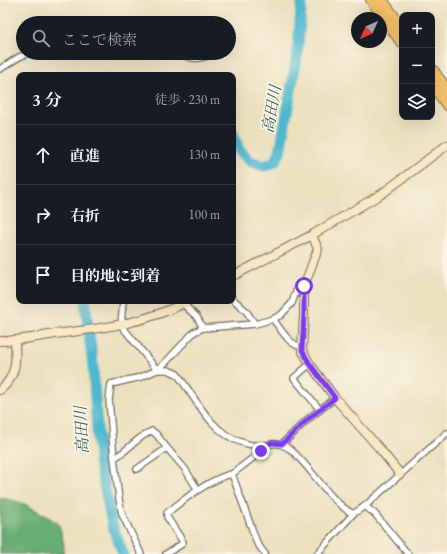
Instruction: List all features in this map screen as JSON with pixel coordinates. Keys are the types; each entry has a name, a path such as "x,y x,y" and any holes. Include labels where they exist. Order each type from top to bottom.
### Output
{"highway":[{"path":"371,0 399,39"},
{"path":"382,0 399,24"},
{"path":"435,73 447,90"},
{"path":"435,88 447,105"}],"street":[{"path":"0,69 16,59"},
{"path":"236,274 312,235 383,193 447,145"},
{"path":"312,235 318,249 304,286 302,350 310,364 335,398 400,474"},
{"path":"141,554 122,514 119,500 114,458 110,400 111,384 141,377 157,370 194,332 203,328 255,324 281,315 292,303 298,286 304,286"},
{"path":"236,302 246,311 255,324"},
{"path":"123,304 121,325 157,370"},
{"path":"0,341 15,341 107,328 154,316 181,304"},
{"path":"187,304 197,317 203,328"},
{"path":"273,319 290,341 298,346 302,346"},
{"path":"0,390 13,375 16,358 15,341"},
{"path":"310,364 294,378 320,410"},
{"path":"157,370 168,370 177,374 211,421 222,432 242,442 262,446 272,443 282,444 303,463 335,500 353,514"},
{"path":"282,444 308,419 335,398"},
{"path":"114,458 122,454 146,433 152,431 185,469 198,490"},
{"path":"317,554 353,514 365,506 447,433"},
{"path":"166,554 183,542 167,517 167,513 198,490 224,475 232,474 258,454 261,451 262,446"},
{"path":"137,469 167,448"},
{"path":"232,474 256,543 265,554"},
{"path":"365,506 375,514 408,554"}],"green space":[{"path":"0,498 24,504 59,524 64,545 63,554 0,554"}],"waterway":[{"name":"高田川","path":"236,142 239,150 250,161 264,166 275,162 280,152 297,56 302,0"},
{"name":"高田川","path":"85,304 93,366 99,460 112,524 123,554"}],"route":[{"path":"261,451 262,446 272,443 282,444 308,419 335,398 310,364 302,350 304,286"}]}
